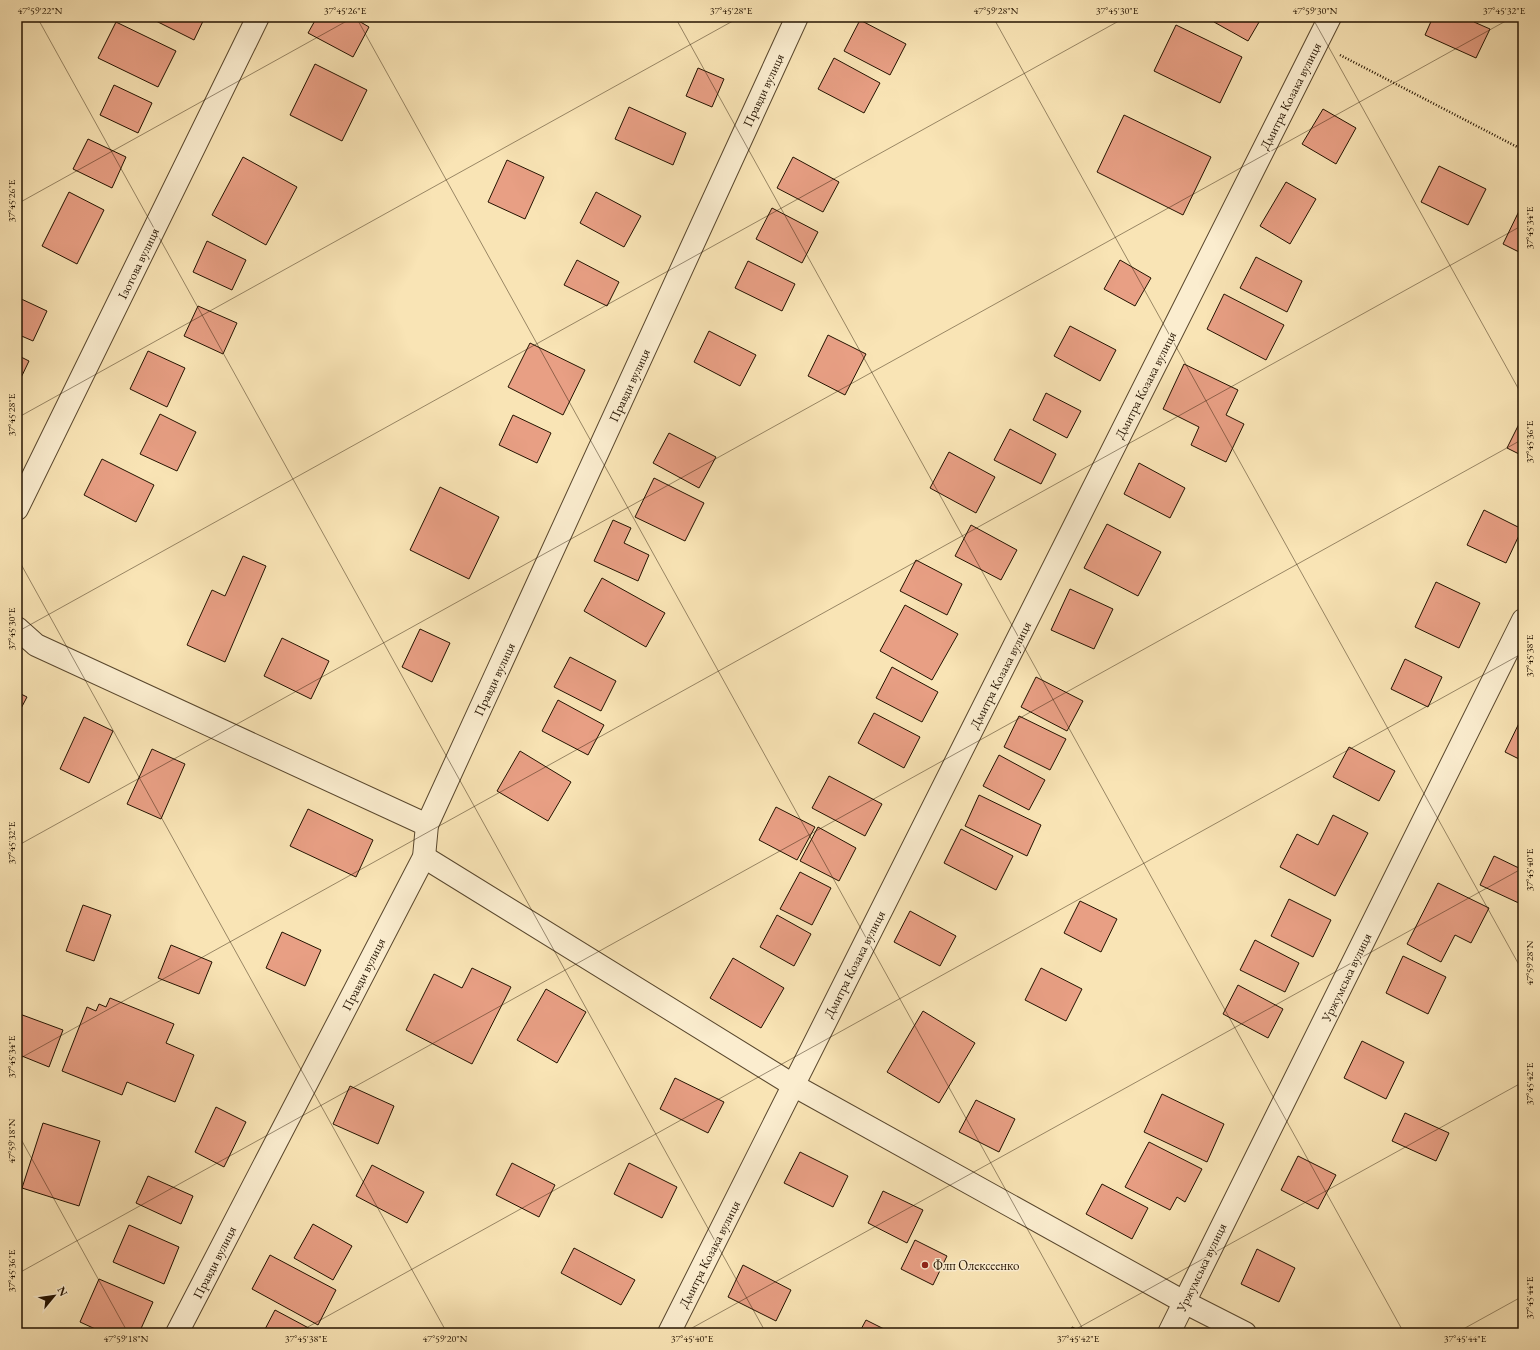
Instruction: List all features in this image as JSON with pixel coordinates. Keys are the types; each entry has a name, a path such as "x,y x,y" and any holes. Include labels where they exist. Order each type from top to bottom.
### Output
{"street":[{"name":"Ізотова вулиця","path":"17,508 258,17"},
{"name":"Правди вулиця","path":"178,1333 424,857 427,825 797,17"},
{"name":"Дмитра Козака вулиця","path":"669,1333 1330,17"},
{"name":"Уржумська вулиця","path":"1169,1333 1523,620"},
{"path":"17,628 36,645 427,825"},
{"path":"424,857 794,1085 1184,1302 1245,1333"}],"path":[{"path":"1317,43 1523,150"}],"building":[{"path":"148,17 205,17 194,40"},
{"path":"317,17 352,17 369,27 353,57 308,33"},
{"path":"1217,17 1262,17 1248,41 1214,22"},
{"path":"1433,17 1476,17 1474,22 1490,29 1476,58 1425,35"},
{"path":"860,20 906,44 890,75 844,51"},
{"path":"116,22 176,51 158,87 98,58"},
{"path":"1176,25 1242,57 1220,103 1154,71"},
{"path":"834,58 880,83 864,113 818,89"},
{"path":"315,64 367,90 342,141 290,115"},
{"path":"698,68 724,79 712,107 686,96"},
{"path":"114,85 152,103 138,133 100,115"},
{"path":"629,107 686,133 673,165 615,139"},
{"path":"1323,109 1356,128 1336,164 1302,144"},
{"path":"1124,115 1211,157 1183,215 1097,172"},
{"path":"88,139 126,157 112,188 73,169"},
{"path":"243,157 297,187 266,245 212,215"},
{"path":"793,157 839,182 823,212 777,188"},
{"path":"507,160 544,177 525,219 488,202"},
{"path":"1439,166 1486,189 1468,225 1421,202"},
{"path":"1286,182 1316,199 1290,244 1260,226"},
{"path":"69,192 104,210 77,264 42,246"},
{"path":"596,192 641,216 624,247 580,223"},
{"path":"1521,207 1523,208 1523,254 1503,244"},
{"path":"772,208 818,232 802,263 756,239"},
{"path":"207,241 246,260 232,290 193,272"},
{"path":"1256,257 1302,281 1287,312 1240,288"},
{"path":"577,260 619,282 607,306 564,285"},
{"path":"1120,260 1151,278 1135,306 1104,289"},
{"path":"748,261 795,284 782,311 735,288"},
{"path":"1224,294 1284,325 1266,360 1207,329"},
{"path":"17,297 47,311 33,341 17,334"},
{"path":"198,306 237,323 223,354 184,336"},
{"path":"1070,326 1116,350 1100,381 1054,356"},
{"path":"709,331 756,355 740,386 694,362"},
{"path":"828,335 866,354 845,395 808,376"},
{"path":"530,343 585,370 563,415 508,387"},
{"path":"148,351 185,368 167,407 130,389"},
{"path":"17,355 29,361 17,386"},
{"path":"1184,364 1238,390 1226,415 1244,424 1226,462 1191,445 1199,427 1163,409"},
{"path":"1046,393 1081,411 1067,438 1033,420"},
{"path":"160,414 196,432 177,471 140,454"},
{"path":"513,415 551,433 537,463 499,445"},
{"path":"1523,416 1523,456 1507,448"},
{"path":"1010,429 1056,454 1041,484 994,460"},
{"path":"669,433 716,457 699,488 653,463"},
{"path":"949,452 995,477 976,513 930,488"},
{"path":"102,459 154,485 136,522 84,495"},
{"path":"1139,463 1185,488 1170,518 1124,494"},
{"path":"654,478 704,503 685,541 635,517"},
{"path":"440,487 499,517 469,579 410,550"},
{"path":"1484,510 1522,529 1506,563 1467,545"},
{"path":"613,520 631,528 624,543 649,555 638,581 594,561"},
{"path":"1107,524 1161,552 1138,596 1084,568"},
{"path":"971,525 1017,550 1001,580 955,556"},
{"path":"243,556 266,566 225,662 187,645 212,590 225,596"},
{"path":"916,560 962,584 947,615 900,591"},
{"path":"602,578 665,613 646,647 584,611"},
{"path":"1436,582 1480,603 1459,648 1415,627"},
{"path":"1070,589 1113,609 1094,649 1051,630"},
{"path":"905,605 958,634 932,680 880,651"},
{"path":"420,629 450,643 432,682 402,667"},
{"path":"282,638 329,661 311,699 264,676"},
{"path":"570,657 616,681 601,711 554,687"},
{"path":"1405,659 1442,677 1428,707 1391,689"},
{"path":"892,667 938,692 922,722 876,698"},
{"path":"1036,677 1083,701 1067,731 1021,707"},
{"path":"17,692 27,697 17,716"},
{"path":"558,700 604,725 588,755 542,731"},
{"path":"874,713 920,737 904,768 858,743"},
{"path":"1523,715 1523,761 1505,752"},
{"path":"1019,716 1066,739 1050,770 1004,747"},
{"path":"84,717 113,731 89,783 60,769"},
{"path":"1349,747 1395,771 1379,801 1333,777"},
{"path":"152,749 185,764 161,819 127,804"},
{"path":"520,751 571,782 548,821 497,791"},
{"path":"999,755 1045,780 1029,810 983,786"},
{"path":"829,776 882,804 865,836 812,808"},
{"path":"979,795 1041,825 1027,856 965,826"},
{"path":"776,807 815,827 797,860 759,840"},
{"path":"308,809 373,840 356,877 290,846"},
{"path":"1333,815 1368,833 1335,896 1280,867 1297,834 1318,845"},
{"path":"818,827 856,848 839,881 800,861"},
{"path":"961,829 1013,856 996,890 944,863"},
{"path":"1494,856 1523,870 1523,905 1480,885"},
{"path":"800,872 831,888 812,925 780,909"},
{"path":"1438,883 1489,908 1471,943 1455,935 1441,962 1407,944"},
{"path":"1289,899 1331,920 1313,957 1271,936"},
{"path":"1080,901 1117,919 1101,952 1064,933"},
{"path":"83,905 111,915 94,961 66,951"},
{"path":"910,911 956,936 940,966 894,942"},
{"path":"777,915 811,934 794,966 760,947"},
{"path":"282,932 321,950 305,986 266,968"},
{"path":"1255,940 1299,963 1285,992 1240,970"},
{"path":"171,945 212,962 199,994 158,978"},
{"path":"1403,956 1446,977 1428,1014 1386,993"},
{"path":"733,958 784,988 761,1028 710,998"},
{"path":"472,968 511,987 472,1064 406,1030 434,974 462,988"},
{"path":"1041,968 1082,989 1066,1021 1025,1000"},
{"path":"1238,985 1283,1009 1268,1038 1223,1014"},
{"path":"546,989 586,1012 557,1063 517,1040"},
{"path":"110,998 174,1024 166,1043 194,1055 175,1102 127,1082 122,1095 62,1071 87,1007 96,1011 99,1004 106,1007"},
{"path":"923,1011 975,1043 939,1103 887,1072"},
{"path":"17,1013 63,1030 49,1067 17,1054"},
{"path":"1362,1041 1404,1062 1386,1099 1344,1078"},
{"path":"675,1078 724,1102 708,1133 660,1109"},
{"path":"350,1086 394,1106 378,1144 333,1124"},
{"path":"1162,1094 1224,1124 1207,1162 1144,1132"},
{"path":"976,1100 1015,1119 999,1152 959,1132"},
{"path":"216,1107 246,1122 224,1167 195,1152"},
{"path":"1405,1113 1449,1133 1436,1161 1392,1141"},
{"path":"43,1123 100,1141 79,1206 22,1188"},
{"path":"1149,1142 1202,1169 1185,1202 1177,1197 1170,1210 1125,1187"},
{"path":"800,1152 848,1176 833,1207 784,1183"},
{"path":"1298,1156 1336,1175 1318,1209 1281,1190"},
{"path":"512,1163 555,1185 539,1217 496,1195"},
{"path":"629,1163 677,1187 662,1218 614,1194"},
{"path":"372,1165 424,1192 407,1223 356,1196"},
{"path":"148,1176 193,1196 181,1224 136,1203"},
{"path":"1102,1184 1148,1208 1132,1239 1086,1214"},
{"path":"883,1191 923,1210 907,1243 868,1223"},
{"path":"313,1224 352,1246 333,1280 294,1258"},
{"path":"129,1225 179,1247 164,1284 113,1262"},
{"path":"915,1240 947,1256 933,1285 901,1269"},
{"path":"574,1248 635,1280 621,1305 561,1273"},
{"path":"1257,1249 1295,1268 1279,1302 1241,1284"},
{"path":"270,1255 336,1290 318,1325 252,1289"},
{"path":"743,1265 791,1290 776,1321 728,1297"},
{"path":"99,1279 153,1302 139,1333 104,1333 80,1322"},
{"path":"275,1310 318,1333 263,1333"},
{"path":"866,1320 892,1333 859,1333"},
{"path":"1072,1327 1085,1333 1069,1333"}],"place":[{"name":"Флп Олексеенко","path":"925,1265"}]}
